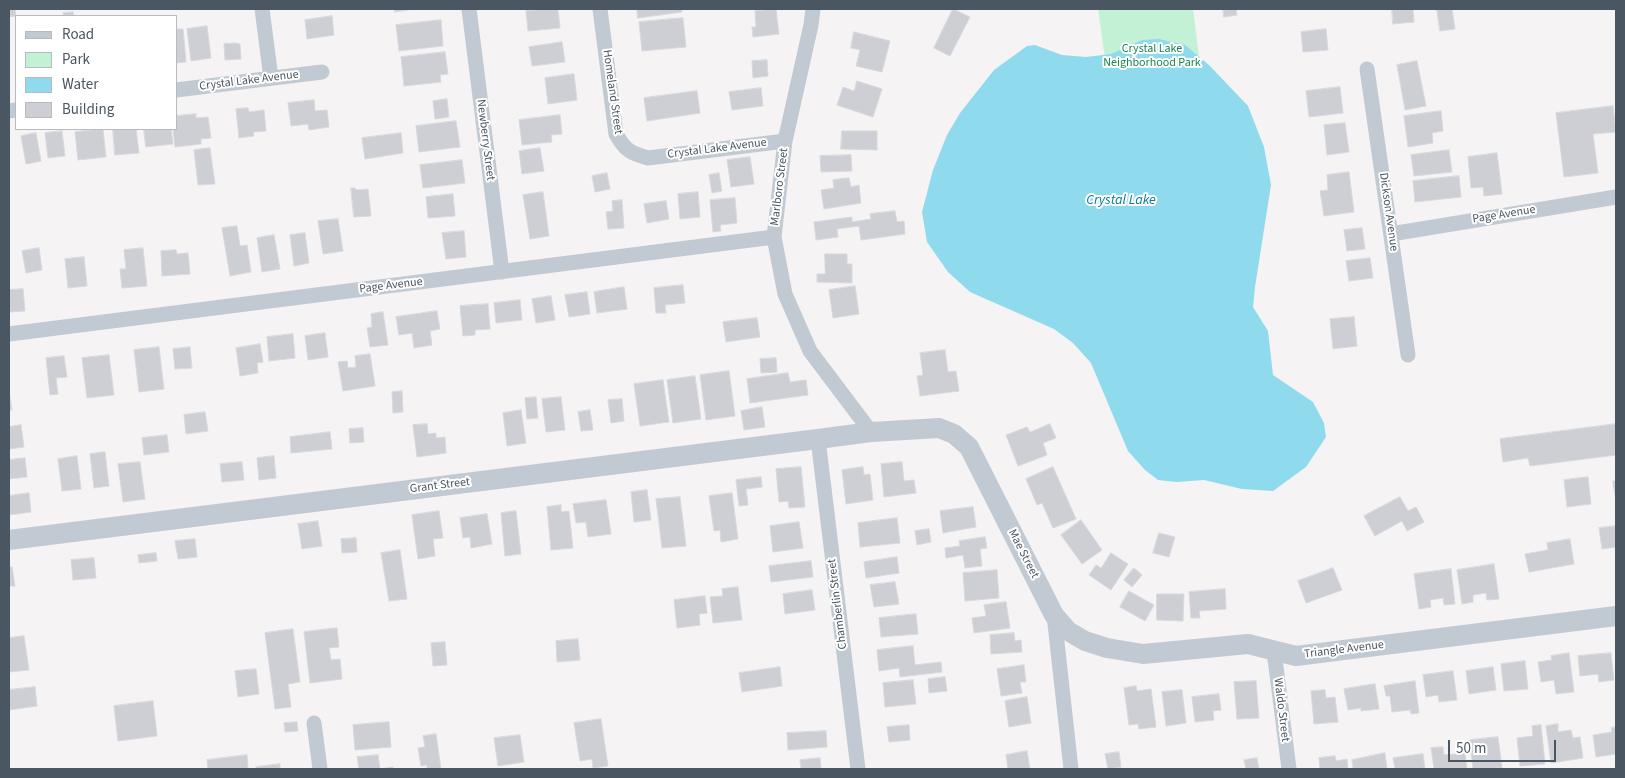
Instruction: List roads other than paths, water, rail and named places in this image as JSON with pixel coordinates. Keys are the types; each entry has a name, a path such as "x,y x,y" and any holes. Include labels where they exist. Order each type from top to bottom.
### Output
{"street":[{"path":"262,9 271,78"},
{"name":"Newberry Street","path":"469,9 502,272"},
{"name":"Homeland Street","path":"600,9 616,134 623,146 633,154 648,158"},
{"name":"Marlboro Street","path":"813,9 786,141 774,237 786,294 810,351 871,432"},
{"name":"Dickson Avenue","path":"1368,68 1408,355"},
{"name":"Crystal Lake Avenue","path":"178,90 322,72"},
{"name":"Crystal Lake Avenue","path":"648,158 786,141"},
{"name":"Page Avenue","path":"1391,234 1616,197"},
{"name":"Page Avenue","path":"9,334 774,237"},
{"name":"Mae Street","path":"871,432 939,428 954,434 969,447 1054,615 1071,769"},
{"name":"Grant Street","path":"9,540 871,432"},
{"name":"Chamberlin Street","path":"818,439 858,769"},
{"name":"Triangle Avenue","path":"1054,615 1068,631 1085,641 1107,648 1143,654 1248,644 1296,656 1616,616"},
{"name":"Waldo Street","path":"1274,651 1289,769"},
{"path":"314,723 320,769"}],"water":[{"name":"Crystal Lake","path":"1159,39 1185,45 1209,65 1248,106 1264,147 1271,185 1253,307 1268,331 1273,375 1313,402 1324,423 1326,437 1306,467 1273,491 1242,489 1204,480 1177,482 1158,480 1145,470 1128,451 1091,363 1073,343 1054,329 970,292 948,272 927,242 922,212 933,170 947,135 960,113 994,70 1027,46 1035,45 1062,55 1086,57 1111,54 1142,40"}],"park label":[{"name":"Crystal Lake Neighborhood Park","path":"1152,56"}]}
